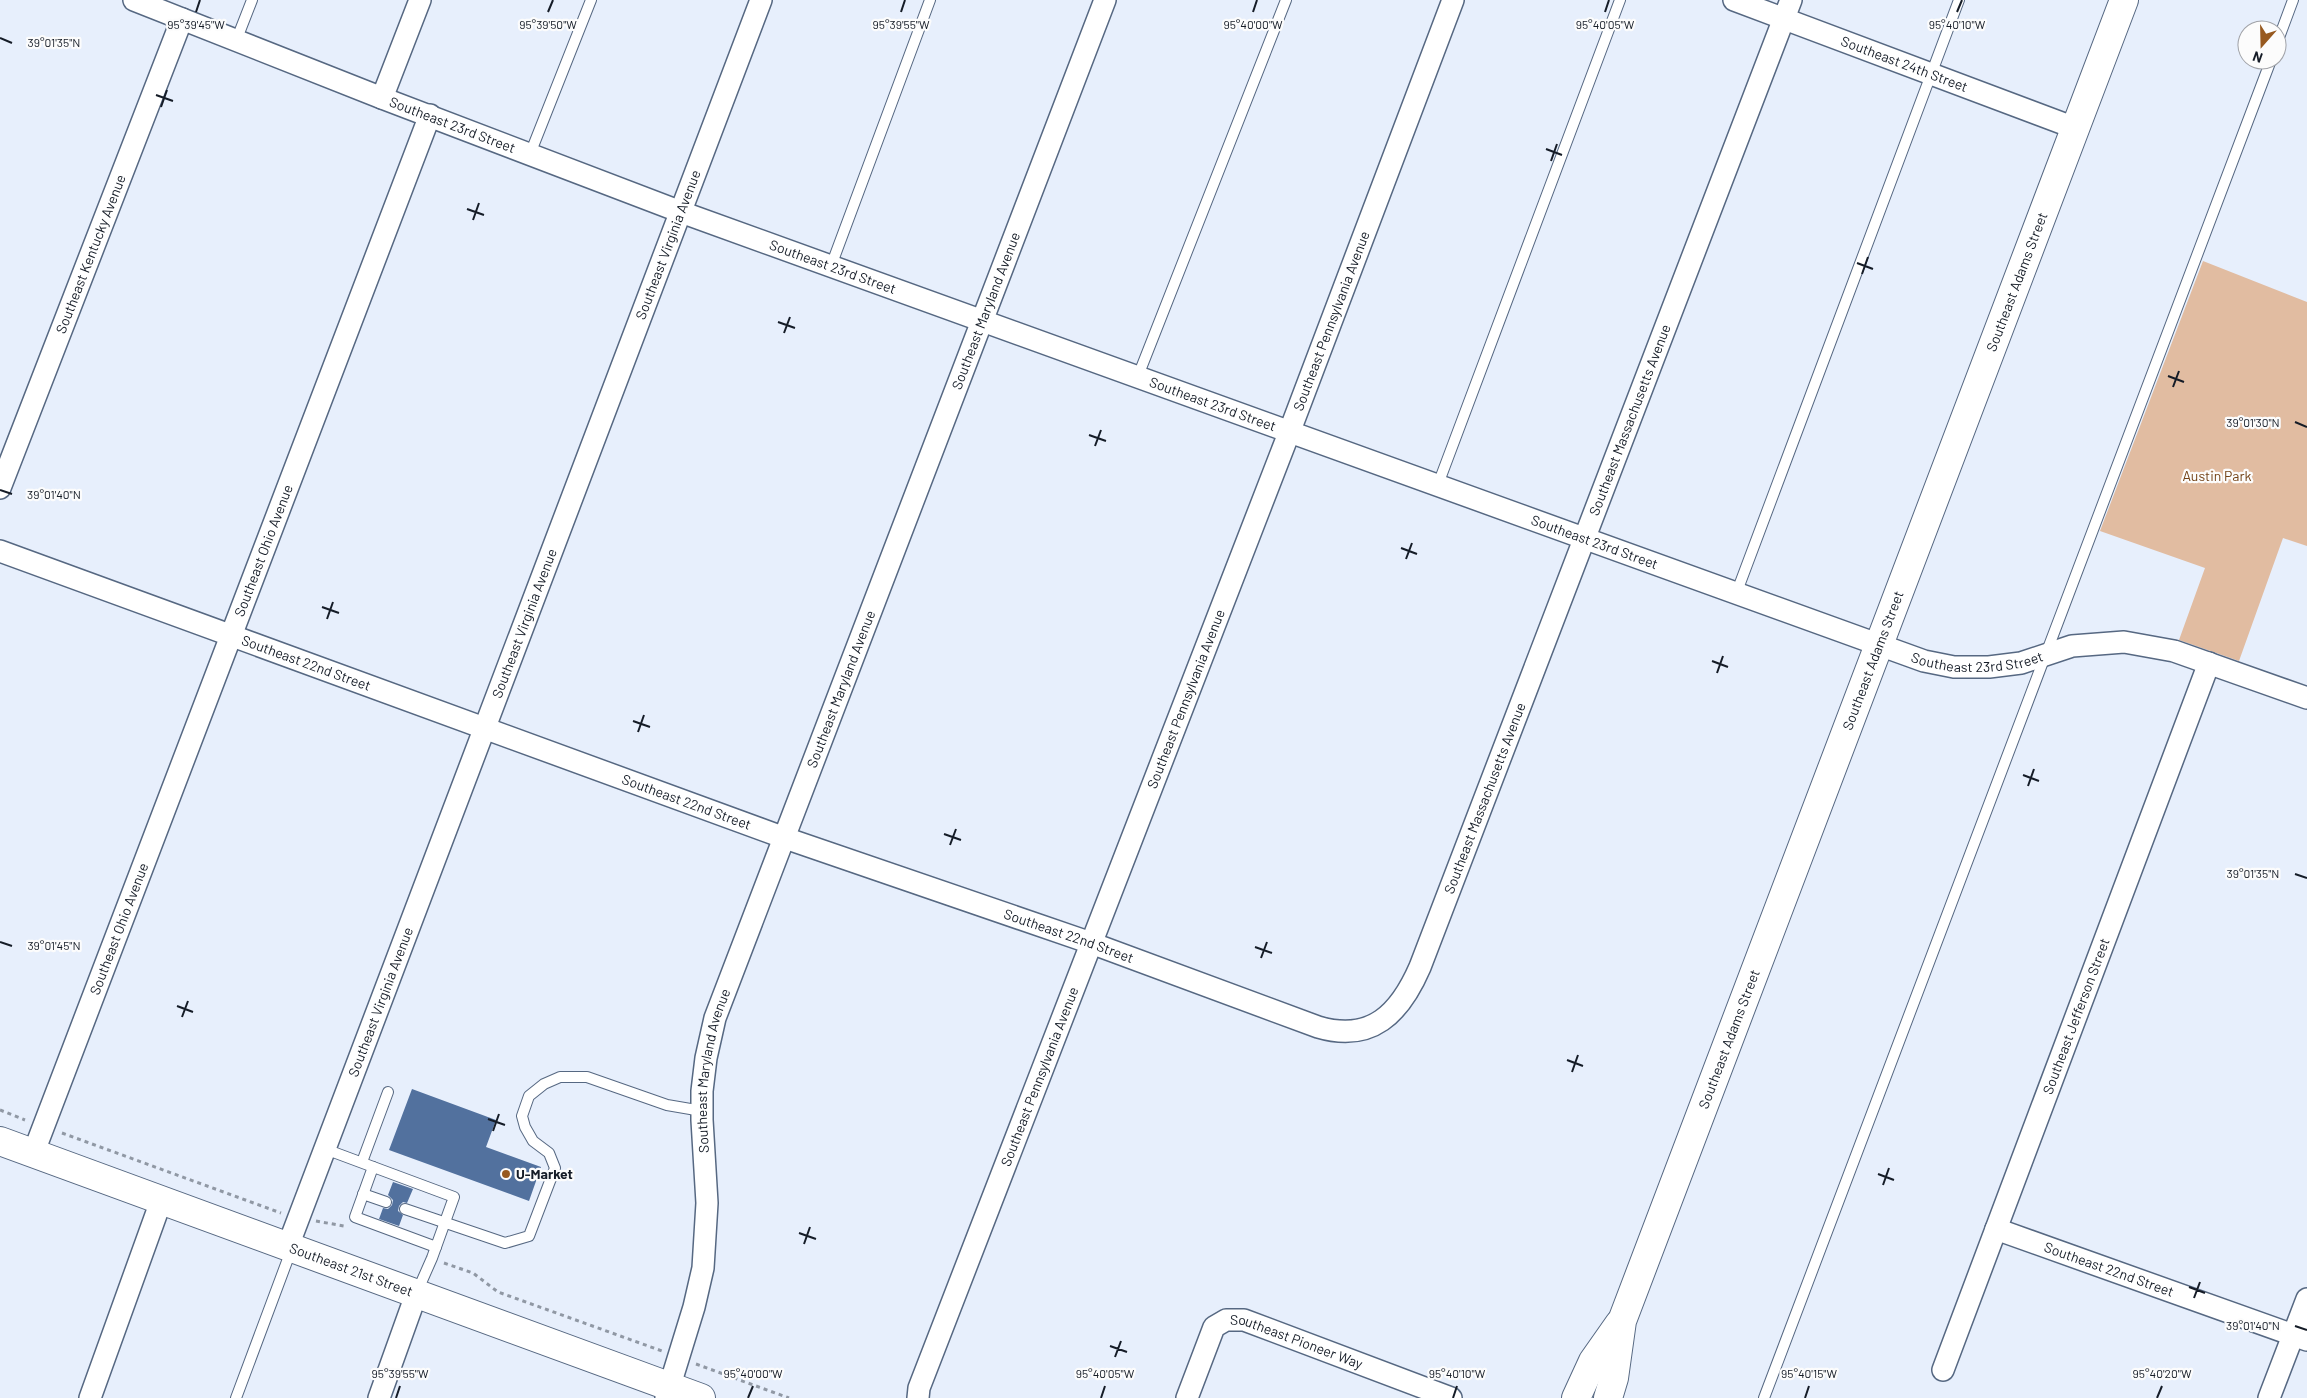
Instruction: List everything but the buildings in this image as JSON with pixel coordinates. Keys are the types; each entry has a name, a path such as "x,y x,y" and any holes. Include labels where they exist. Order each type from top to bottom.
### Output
{"main road":[{"name":"Southeast Adams Street","path":"1608,1398 1614,1378 1622,1321 2124,0"},
{"name":"Southeast 21st Street","path":"0,1142 417,1292 668,1392 701,1398"},
{"name":"Southeast Adams Street","path":"1576,1398 1594,1361 1622,1321"}],"street":[{"name":"Southeast 23rd Street","path":"134,0 382,98 681,212 1138,376 1437,487 1924,661 1954,667 1997,666 2021,663 2086,644 2124,642 2174,650 2307,698"},
{"path":"382,98 420,0"},
{"name":"Southeast Virginia Avenue","path":"290,1247 298,1219 761,0"},
{"name":"Southeast Maryland Avenue","path":"668,1392 677,1357 694,1307 702,1268 707,1228 702,1111 706,1058 715,1018 1105,0"},
{"name":"Southeast Pennsylvania Avenue","path":"918,1398 922,1379 1289,433 1453,0"},
{"name":"Southeast 24th Street","path":"1734,0 1788,9 1931,73 2075,128"},
{"name":"Southeast Massachusetts Avenue","path":"1377,1024 1389,1016 1401,1003 1416,975 1788,9"},
{"name":"Southeast Kentucky Avenue","path":"0,488 182,19"},
{"name":"Southeast Ohio Avenue","path":"33,1154 430,115"},
{"name":"Southeast 22nd Street","path":"0,551 785,838 1091,943 1328,1030 1358,1030 1377,1024"},
{"name":"Southeast Jefferson Street","path":"1943,1370 2209,663"},
{"path":"90,1398 162,1201"},
{"name":"Southeast 22nd Street","path":"1996,1229 2300,1338"},
{"path":"379,1398 417,1292"},
{"path":"2269,1398 2300,1338 2307,1299"},
{"name":"Southeast Pioneer Way","path":"1187,1398 1214,1327 1226,1320 1244,1320 1451,1398"}],"lane":[{"path":"236,41 252,0"},
{"path":"530,154 592,0"},
{"path":"830,266 930,0"},
{"path":"1138,376 1286,0"},
{"path":"1437,487 1620,0"},
{"path":"1736,594 1959,0"},
{"path":"2286,20 2293,0"},
{"path":"1764,1398 2267,70"},
{"path":"405,1209 444,1224 505,1243 530,1236 555,1168 549,1153 533,1141 525,1127 522,1116 529,1096 544,1084 560,1077 587,1077 667,1105 702,1111"},
{"path":"362,1162 388,1092"},
{"path":"325,1148 454,1197 432,1258 417,1292"},
{"path":"373,1167 355,1218 436,1247"},
{"path":"364,1194 386,1202"},
{"path":"236,1398 290,1247"}],"path":[{"path":"0,1110 298,1219 336,1223 353,1230"},
{"path":"432,1258 473,1273 498,1292 789,1398"}],"green space":[{"name":"Austin Park","path":"2203,261 2307,302 2307,546 2283,538 2239,661 2179,640 2205,568 2100,531"}],"place":[{"name":"U-Market","path":"506,1174"}]}
